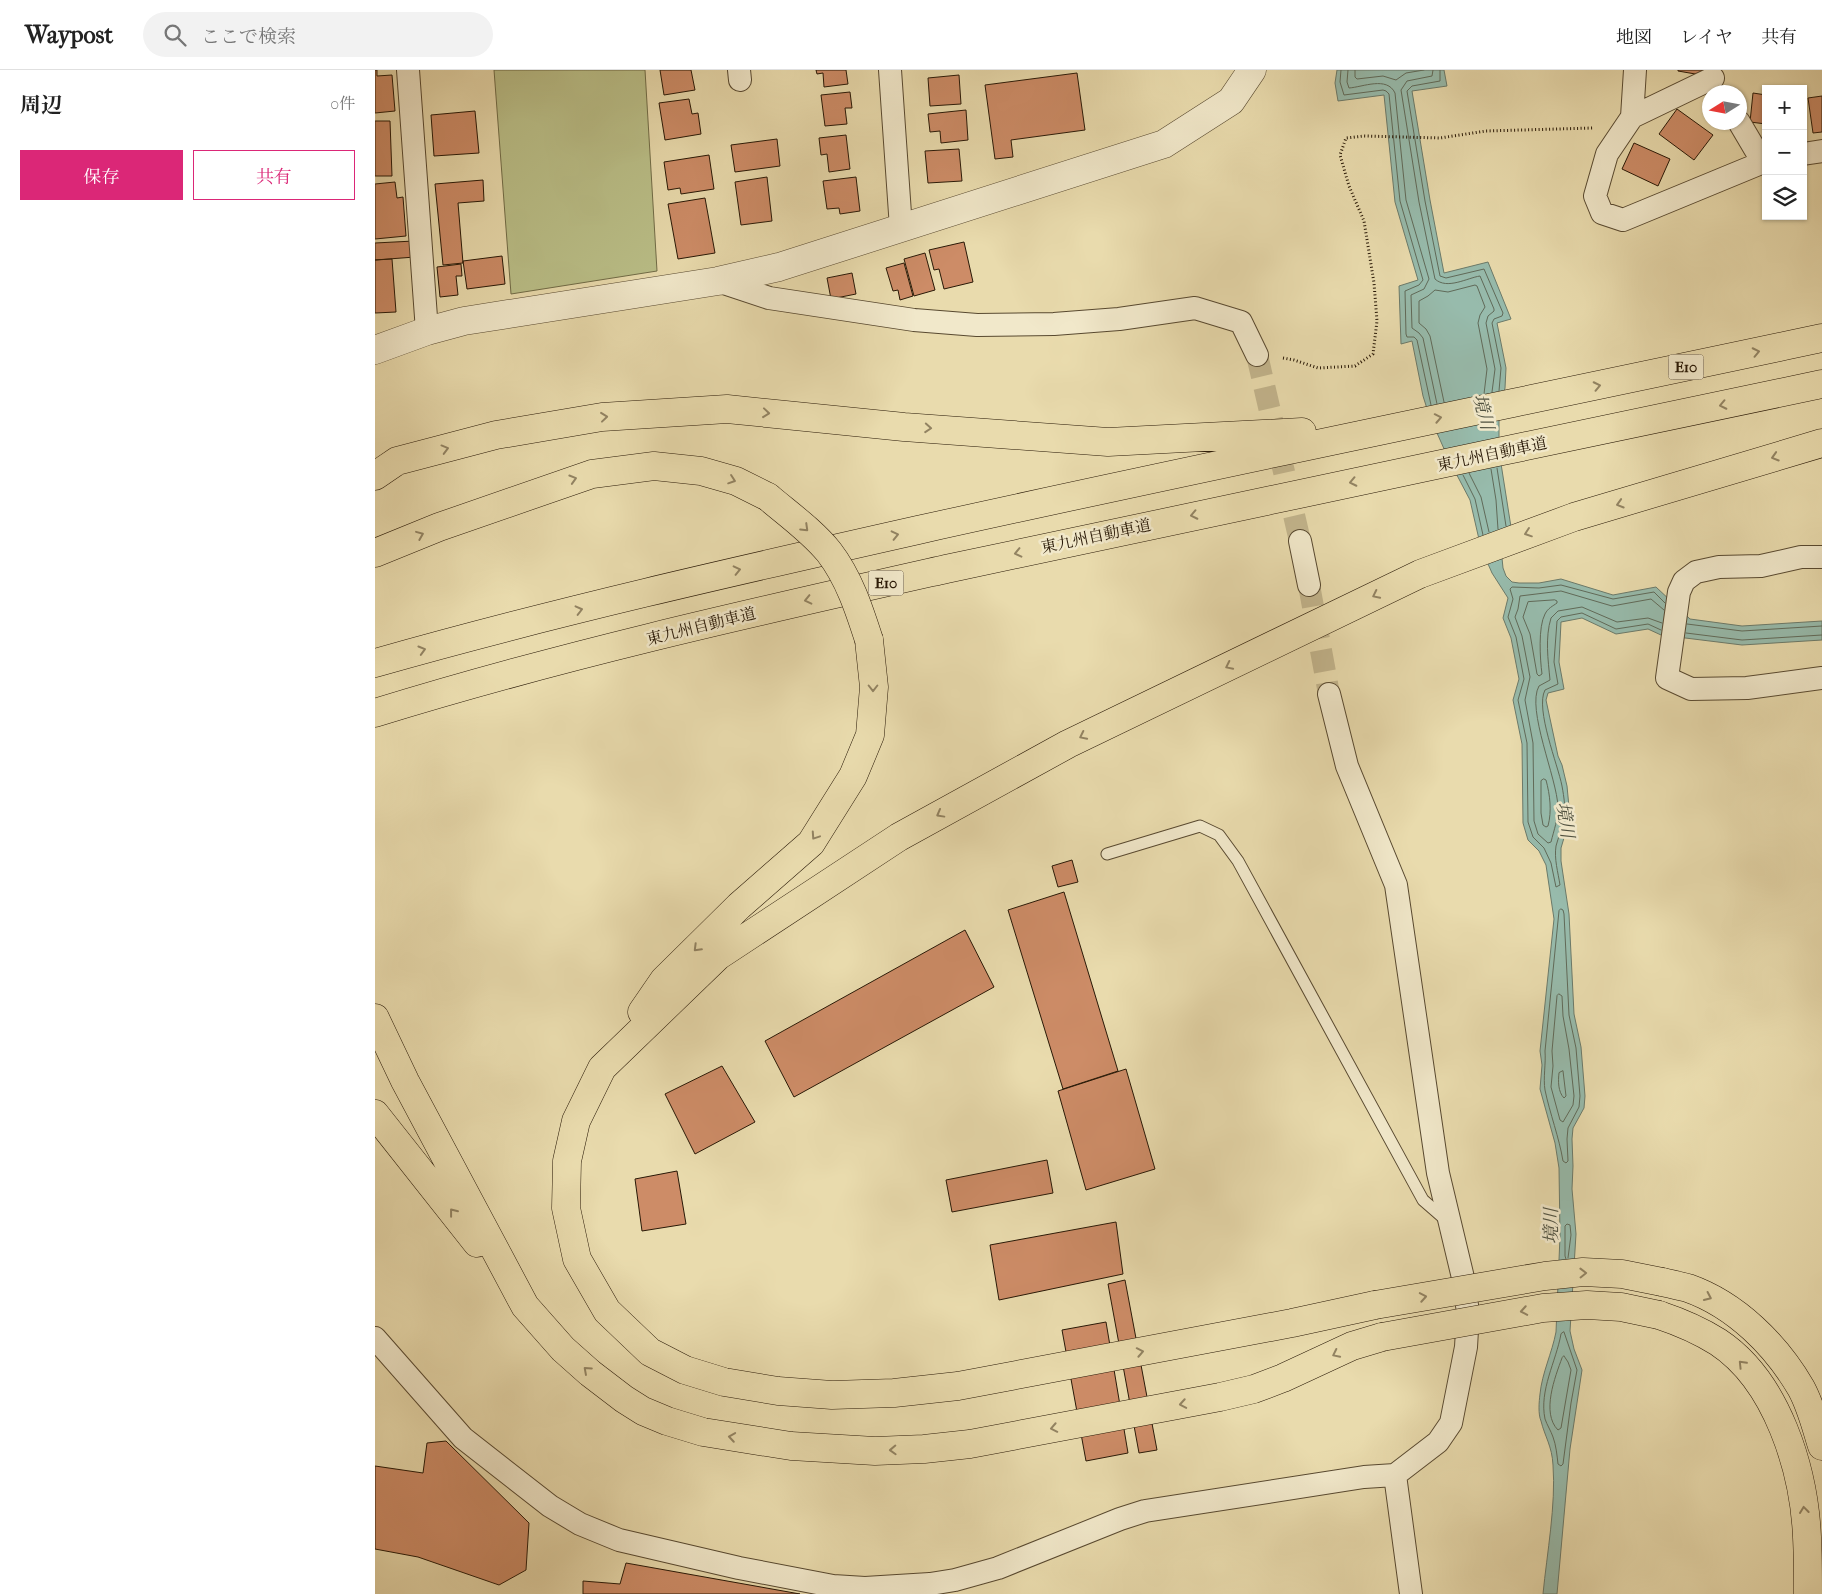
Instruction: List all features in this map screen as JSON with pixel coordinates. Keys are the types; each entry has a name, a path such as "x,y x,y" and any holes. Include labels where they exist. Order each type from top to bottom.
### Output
{"highway":[{"name":"E10","path":"375,664 427,648 720,574 1103,488 1822,338"},
{"name":"東九州自動車道","path":"375,713 472,683 769,609 1107,534 1822,384"},
{"path":"375,476 397,461 497,435 602,417 727,409 904,427 1108,442 1391,427"},
{"path":"602,1068 718,956 899,837 1068,744 1420,574 1574,517 1822,443"},
{"path":"375,553 439,527 592,474 654,466 701,471 736,481 768,497 801,524 828,552 855,597 869,640 874,687 870,735 853,776 811,843 739,906 664,980 602,1068 576,1121 567,1161 566,1208 577,1259 607,1311 650,1352 685,1370 724,1382 778,1391 832,1395 894,1393 977,1382 1375,1305 1545,1276 1583,1272 1622,1274 1689,1288 1716,1301 1742,1319 1766,1341 1785,1364 1801,1390 1815,1422 1822,1446"},
{"path":"375,1018 410,1090 525,1306"},
{"path":"375,1114 525,1306 563,1349 590,1373 624,1400 643,1411 667,1421 703,1432 791,1446 850,1450 924,1449 970,1444 1254,1389 1283,1378 1352,1346 1382,1337 1543,1308 1587,1305 1621,1307 1659,1315 1691,1326 1719,1343 1744,1365 1769,1400 1782,1425 1794,1457 1803,1497 1807,1536 1808,1594"}],"street":[{"path":"408,70 427,331"},
{"path":"891,70 901,228"},
{"path":"375,350 427,331 464,321 718,281 779,267 1164,144 1231,101 1252,70"},
{"path":"1635,70 1632,117 1607,154 1595,196 1602,213 1623,220 1762,162"},
{"path":"1632,117 1717,80"},
{"path":"1744,130 1762,158"},
{"path":"1807,153 1822,151"},
{"path":"718,281 769,298 914,320 977,325 1053,324 1110,320 1195,308 1241,322 1257,355"},
{"path":"1300,541 1309,585"},
{"path":"1822,557 1801,557 1761,566 1719,567 1696,572 1684,581 1679,592 1667,678 1691,688 1747,688 1822,678"},
{"path":"375,1338 463,1438 550,1506 580,1524 619,1540 739,1568 833,1586 865,1588 898,1587 955,1580 998,1568 1120,1519 1145,1511 1364,1477 1395,1475 1438,1442 1451,1422 1466,1346 1468,1313 1464,1282 1438,1173 1396,885 1347,766 1329,694"},
{"path":"1395,1475 1411,1594"}],"lane":[{"path":"1107,854 1200,826 1219,835 1237,861 1423,1200 1449,1223"}],"path":[{"path":"1257,355 1295,360 1317,368 1355,366 1373,354 1377,321 1374,283 1364,221 1349,186 1340,155 1346,138 1364,136 1439,138 1485,131 1596,128 1632,117"}],"green space":[{"path":"494,70 645,70 657,271 511,294"}],"water":[{"name":"境川","path":"1337,70 1444,70 1447,86 1412,91 1444,273 1488,262 1511,319 1497,323 1506,368 1505,388 1499,416 1499,451 1511,527 1502,558 1506,576 1512,582 1519,583 1539,583 1561,579 1613,595 1656,587 1690,619 1742,626 1822,621 1822,640 1742,645 1661,635 1648,629 1616,634 1582,618 1561,622 1559,662 1564,689 1548,693 1546,700 1558,756 1567,786 1569,821 1561,848 1561,861 1569,914 1574,1014 1581,1047 1585,1096 1584,1108 1573,1128 1572,1139 1572,1189 1576,1234 1570,1331 1582,1370 1570,1449 1557,1594 1543,1594 1554,1480 1551,1452 1540,1418 1539,1408 1543,1378 1556,1332 1560,1236 1559,1168 1555,1143 1540,1089 1542,1065 1540,1051 1554,919 1546,865 1539,851 1528,840 1523,823 1522,744 1513,700 1519,679 1511,638 1503,618 1508,598 1492,573 1481,548 1470,500 1449,460 1429,415 1423,396 1412,341 1401,344 1399,286 1418,280 1395,202 1384,95 1338,101 1335,83"}],"building":[{"path":"375,70 377,70 377,76 392,75 395,111 375,113"},
{"path":"660,70 691,70 695,90 664,95"},
{"path":"816,70 846,70 848,84 824,87 823,73 817,74"},
{"path":"1678,70 1702,70 1701,75"},
{"path":"1077,73 1085,130 1011,140 1013,157 995,159 985,85"},
{"path":"959,75 961,104 930,106 928,78"},
{"path":"850,92 852,108 845,108 847,124 825,126 821,95"},
{"path":"1753,93 1762,94 1762,124 1750,122"},
{"path":"1822,96 1822,132 1813,133 1808,98"},
{"path":"689,99 692,114 698,113 701,134 665,140 659,103"},
{"path":"1677,109 1702,127 1702,130 1706,130 1713,135 1694,160 1659,134"},
{"path":"966,110 968,140 941,143 940,131 930,132 928,114"},
{"path":"475,111 479,153 434,156 431,115"},
{"path":"375,121 390,121 392,176 375,176"},
{"path":"846,135 850,169 829,172 827,154 821,155 819,138"},
{"path":"777,139 780,166 735,172 731,145"},
{"path":"1634,143 1670,159 1658,186 1622,169"},
{"path":"959,149 962,181 928,183 925,151"},
{"path":"709,155 714,189 681,194 680,188 668,190 664,162"},
{"path":"767,177 772,221 741,225 735,182"},
{"path":"856,177 860,211 840,214 839,208 827,209 823,181"},
{"path":"483,180 484,201 458,203 463,263 443,265 435,184"},
{"path":"395,182 397,198 403,197 406,236 375,239 375,184"},
{"path":"705,198 715,253 678,259 668,204"},
{"path":"414,241 415,257 375,260 375,243"},
{"path":"964,242 973,282 944,289 939,269 934,270 929,250"},
{"path":"925,253 935,290 914,296 904,259"},
{"path":"502,256 505,284 467,289 463,261"},
{"path":"392,259 396,312 375,313 375,260"},
{"path":"904,263 913,296 900,300 898,290 893,291 886,268"},
{"path":"461,264 462,276 456,276 458,295 440,297 437,267"},
{"path":"852,273 856,294 831,299 827,278"},
{"path":"1072,860 1078,882 1058,887 1052,866"},
{"path":"1064,892 1118,1071 1063,1089 1008,910"},
{"path":"965,930 994,987 794,1097 765,1041"},
{"path":"722,1066 755,1122 695,1154 665,1094"},
{"path":"1126,1069 1155,1169 1086,1190 1058,1091"},
{"path":"1047,1160 1053,1193 952,1212 946,1180"},
{"path":"677,1171 686,1224 642,1231 635,1179"},
{"path":"1116,1222 1123,1274 999,1300 990,1245"},
{"path":"1125,1280 1157,1450 1139,1453 1108,1284"},
{"path":"1106,1322 1128,1453 1086,1461 1062,1330"},
{"path":"446,1441 529,1523 526,1570 499,1585 418,1557 375,1549 375,1466 423,1473 427,1443"},
{"path":"626,1563 800,1594 583,1594 583,1581 620,1584"}],"tunnel":[{"path":"1257,355 1300,541"},
{"path":"1309,585 1329,694"}]}
